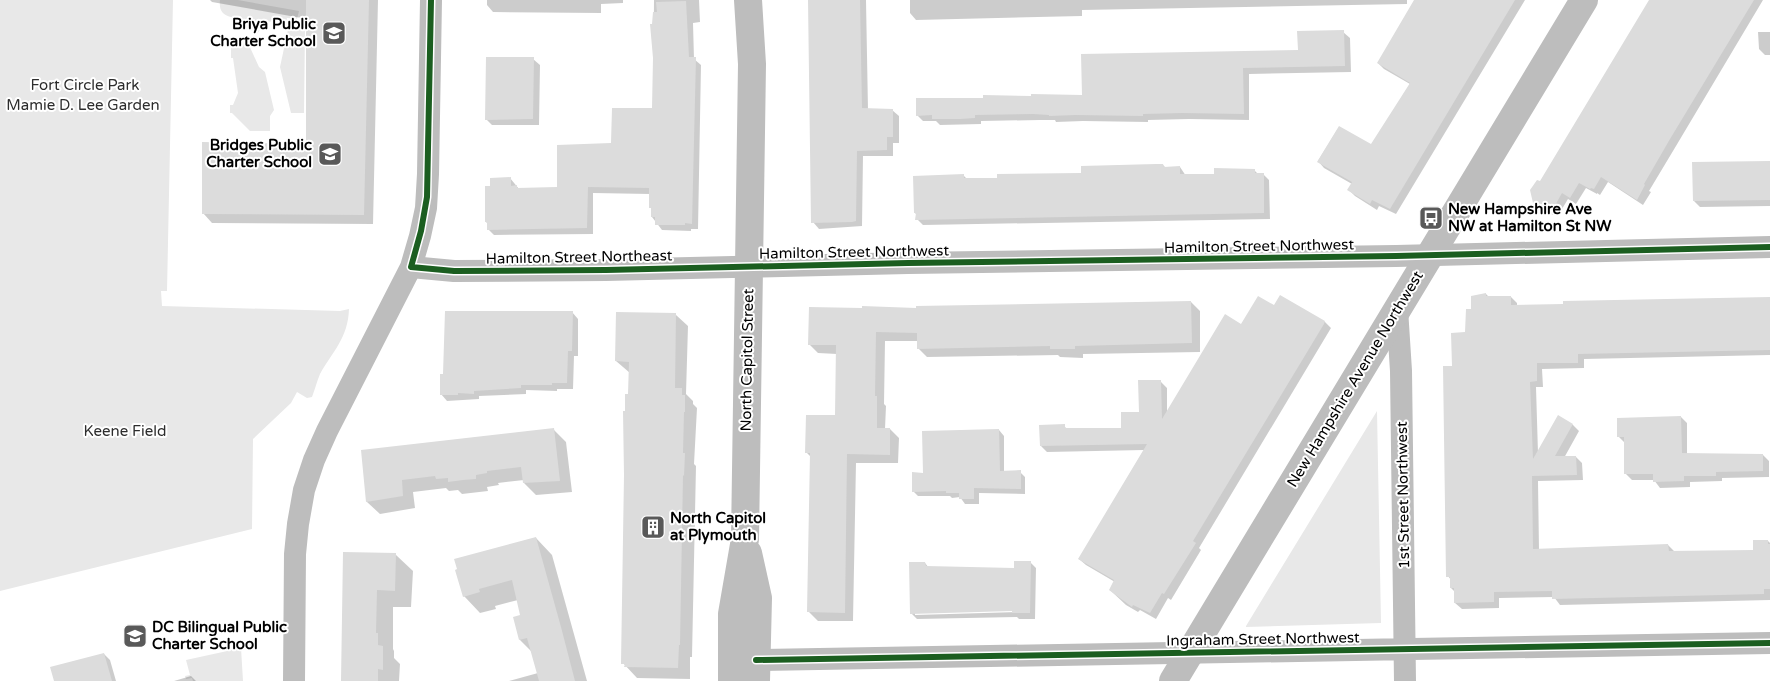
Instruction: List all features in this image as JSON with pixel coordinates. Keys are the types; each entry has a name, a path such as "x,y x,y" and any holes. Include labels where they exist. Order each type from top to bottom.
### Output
{"main road":[{"name":"North Capitol Street","path":"745,539 752,64 748,0"},
{"name":"New Hampshire Avenue Northwest","path":"1173,681 1584,0"},
{"path":"745,539 758,598 756,671"},
{"path":"732,681 732,614 745,539"}],"street":[{"path":"294,681 295,554 304,490 327,430 411,267 421,231 427,197 431,0"},
{"name":"Hamilton Street Northwest","path":"749,266 1430,255 1770,247"},
{"name":"Hamilton Street Northeast","path":"411,267 454,271 749,266"},
{"name":"1st Street Northwest","path":"1397,310 1401,371 1405,681"},
{"name":"Ingraham Street Northwest","path":"756,671 1190,653 1770,643"}],"green space":[{"path":"0,0 173,0 167,291 161,291 162,306 340,311 349,309 343,336 320,374 312,397 307,398 297,392 291,403 253,439 252,529 0,591"},
{"path":"220,0 238,0 299,11 297,19 287,18 286,23 276,21 266,23 257,34 242,25 244,20 230,17 223,13"},
{"path":"289,25 305,27 304,113 291,113 280,67"},
{"path":"239,36 249,41 248,43 259,67 265,72 274,110 270,116 270,131 250,131 230,113 230,105 233,105 238,93 233,58 231,58 231,46"},
{"path":"1377,411 1381,623 1246,627 1246,626"},
{"path":"241,648 243,681 193,681 192,678 186,679 185,676 190,675 186,660"}],"building":[{"path":"306,0 369,0 364,215 202,214 202,142 306,144"},
{"path":"808,0 860,0 862,108 893,109 893,137 887,137 887,150 857,151 856,221 852,222 811,223"},
{"path":"1414,0 1515,0 1390,209 1372,200 1370,204 1347,190 1352,182 1317,162 1339,126 1371,144 1410,83 1377,63"},
{"path":"1649,0 1754,0 1670,139 1637,200 1601,177 1594,189 1579,183 1570,198 1562,193 1553,209 1546,209 1533,203 1530,190 1537,180 1540,181"},
{"path":"686,1 689,57 696,57 692,224 655,225 655,217 651,217 651,208 649,208 649,188 588,187 587,228 487,230 487,222 485,222 485,186 490,186 490,178 511,177 511,186 517,185 517,188 557,187 557,145 611,143 612,108 652,108 653,58 650,24 652,24 653,12 657,12 656,2"},
{"path":"1344,30 1345,66 1243,68 1244,114 1182,113 1143,114 1143,116 975,115 975,118 960,119 932,119 932,115 916,116 916,98 983,98 983,95 1031,96 1031,94 1082,95 1081,54 1298,50 1297,31"},
{"path":"486,57 534,57 533,119 485,120"},
{"path":"1770,161 1770,200 1693,201 1692,162"},
{"path":"1163,164 1164,167 1180,166 1180,174 1214,174 1214,168 1255,169 1255,173 1264,173 1264,213 915,220 913,176 964,174 964,178 997,178 997,174 1081,173 1081,166"},
{"path":"1486,293 1486,296 1511,296 1511,305 1563,304 1563,301 1770,297 1770,350 1578,354 1578,363 1537,363 1537,381 1530,382 1533,459 1558,415 1573,424 1555,456 1576,456 1577,475 1532,476 1533,549 1668,544 1669,551 1753,550 1753,540 1768,540 1768,544 1770,544 1770,589 1764,589 1764,594 1552,599 1552,591 1494,592 1494,602 1454,603 1454,588 1450,588 1450,577 1446,577 1443,366 1452,366 1451,333 1465,332 1466,309 1471,309 1471,296"},
{"path":"1280,295 1325,321 1324,324 1193,541 1196,543 1164,594 1162,593 1150,613 1133,605 1132,607 1109,590 1114,580 1078,559 1147,444 1040,446 1039,425 1065,424 1065,428 1121,428 1121,412 1139,412 1138,380 1161,380 1162,419 1225,314 1241,324 1258,296 1274,305"},
{"path":"1191,301 1192,343 1075,346 1075,349 1050,349 1050,346 917,349 917,333 876,332 875,396 877,396 877,428 890,428 890,455 847,454 845,613 807,612 810,453 805,453 806,415 835,415 836,345 808,345 809,307 916,308 916,306"},
{"path":"445,311 573,311 572,351 568,351 567,383 521,385 521,388 474,391 474,394 440,395 440,374 443,374"},
{"name":"North Capitol at Plymouth","path":"616,312 676,313 675,388 682,388 682,395 685,395 678,668 624,667 625,664 621,664 624,475 623,411 625,411 625,394 628,394 629,362 615,361"},
{"path":"1681,416 1682,453 1763,454 1763,471 1716,472 1716,476 1684,476 1684,481 1653,482 1653,474 1624,474 1624,437 1617,437 1617,418"},
{"path":"554,428 560,481 523,483 521,467 487,471 487,473 476,475 476,479 448,482 448,478 436,479 435,476 402,480 403,496 366,502 361,450"},
{"path":"999,429 1000,471 1021,470 1021,489 974,488 974,499 959,499 959,493 946,493 946,491 912,492 912,472 923,473 922,431"},
{"path":"536,537 575,681 539,681 527,638 519,640 513,617 520,615 512,580 479,589 480,592 463,597 455,570 457,569 454,559"},
{"path":"343,552 396,553 395,591 377,590 376,633 378,633 378,645 383,646 383,670 378,669 378,681 341,681"},
{"path":"1014,561 1031,561 1030,613 1012,613 1012,611 910,614 909,562 925,562 926,566 1014,568"},
{"path":"104,653 112,681 54,681 50,667"}],"cycle path":[{"path":"431,0 427,197 421,231 411,267 454,271 606,270 908,263 1396,256 1770,247"},
{"path":"756,660 1770,643"}],"place":[{"name":"Briya Public Charter School","path":"334,33"},
{"name":"Bridges Public Charter School","path":"330,154"},
{"name":"New Hampshire Ave NW at Hamilton St NW","path":"1431,218"},
{"name":"North Capitol at Plymouth","path":"653,527"},
{"name":"DC Bilingual Public Charter School","path":"135,636"}],"park label":[{"name":"Fort Circle Park","path":"85,85"},
{"name":"Mamie D. Lee Garden","path":"83,105"},
{"name":"Keene Field","path":"125,431"}]}
